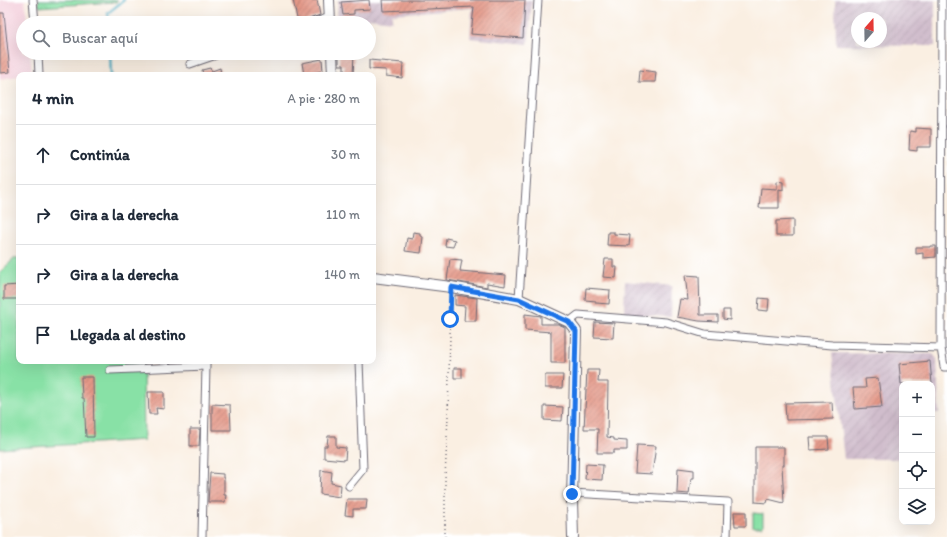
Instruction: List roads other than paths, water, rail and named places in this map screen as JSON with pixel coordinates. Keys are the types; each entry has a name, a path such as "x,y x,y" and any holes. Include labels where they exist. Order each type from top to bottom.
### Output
{"main road":[{"path":"329,0 330,16"},
{"path":"333,60 334,72"},
{"path":"376,277 451,287 519,299 569,322 576,331 572,494 573,537"}],"street":[{"path":"33,0 34,16"},
{"path":"519,299 538,0"},
{"path":"942,0 941,348 944,367 947,368"},
{"path":"39,60 40,72"},
{"path":"190,64 202,60"},
{"path":"569,322 578,315 666,322 705,334 832,344 941,348"},
{"path":"110,370 192,364"},
{"path":"202,537 206,364"},
{"path":"348,486 363,469 359,364"},
{"path":"572,494 728,502 728,537"}],"waterway":[{"path":"108,16 108,13 124,0"},
{"path":"110,60 111,72"}]}
